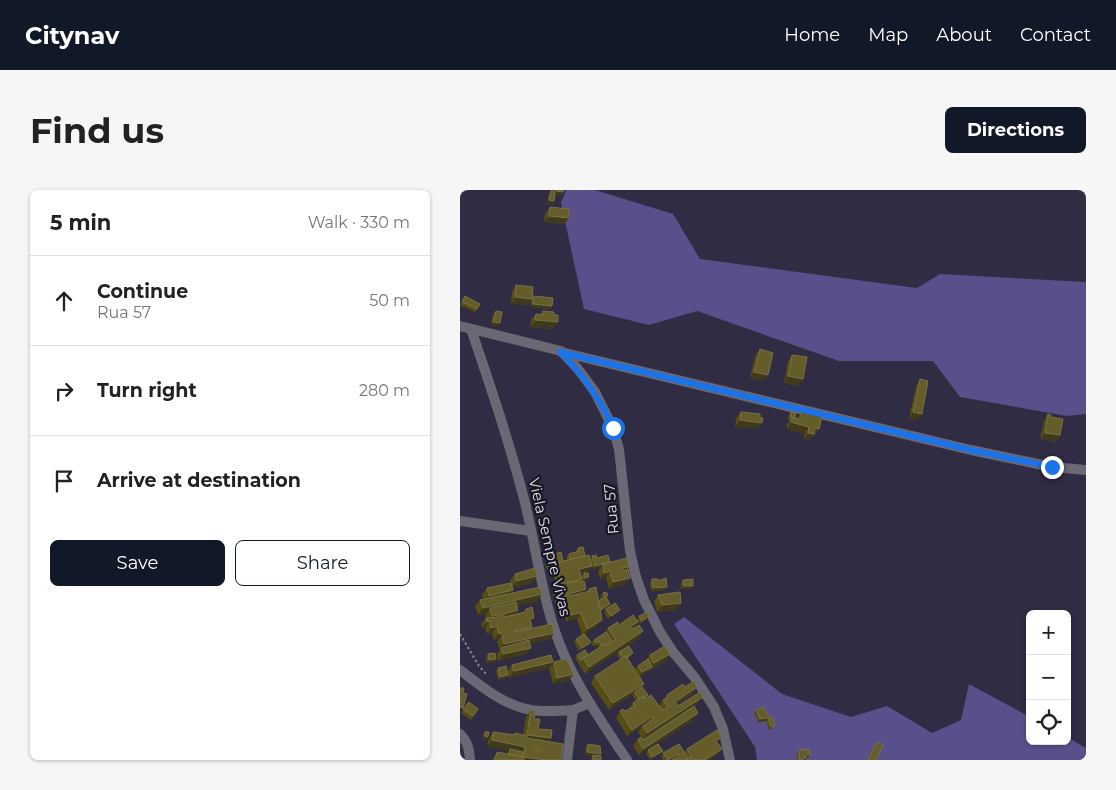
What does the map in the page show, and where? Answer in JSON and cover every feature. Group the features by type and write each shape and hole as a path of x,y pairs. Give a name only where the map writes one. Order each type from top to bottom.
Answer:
{"street":[{"name":"Rua 57","path":"460,326 560,352 578,369 595,392 613,428 619,449 630,550 636,577 648,610 660,632 714,707 723,729 730,760"},
{"name":"Viela Sempre Vivas","path":"471,329 508,440 554,628 565,655 590,704 627,760"},
{"path":"560,352 971,450 1052,467 1086,470"},
{"path":"460,521 531,531"},
{"path":"460,670 493,694 509,703 530,710 574,710 590,704"},
{"path":"567,760 574,710"},
{"path":"460,734 469,747 470,760"}],"path":[{"path":"460,634 492,682"}],"shaded area":[{"path":"566,190 595,190 673,214 700,259 917,288 940,274 1086,282 1086,414 1067,416 960,397 933,361 839,361 697,311 649,325 584,309 561,203"},
{"path":"684,617 782,694 851,717 887,706 932,733 961,720 969,684 1026,715 1026,745 1071,745 1071,739 1086,748 1086,760 757,760 755,747 674,624"}],"building":[{"path":"551,191 555,192 554,201 549,200"},
{"path":"550,207 569,209 569,218 549,216"},
{"path":"516,285 533,287 532,299 515,297"},
{"path":"465,296 480,304 477,309 462,302"},
{"path":"534,296 553,298 552,306 533,304"},
{"path":"496,311 502,312 500,323 493,322"},
{"path":"543,311 554,312 554,315 558,315 558,322 535,320 536,314 543,315"},
{"path":"760,349 773,353 768,375 754,372"},
{"path":"792,355 807,357 803,379 788,376"},
{"path":"920,379 928,381 922,414 913,412"},
{"path":"801,411 822,416 819,429 815,428 814,434 808,433 809,427 791,422 792,418 800,419"},
{"path":"741,412 760,414 760,418 763,418 762,423 740,420"},
{"path":"791,412 796,413 795,418 790,417"},
{"path":"1048,414 1051,417 1063,419 1060,435 1045,433"},
{"path":"583,547 585,556 570,559 569,554 579,551 578,548"},
{"path":"561,552 563,561 549,567 549,556"},
{"path":"589,555 592,566 579,569 582,579 566,583 584,581 586,589 569,594 570,596 590,591 589,589 596,587 602,620 587,629 581,613 571,615 569,604 562,606 557,586 562,584 556,563"},
{"path":"596,555 597,558 608,555 610,562 595,566 592,556"},
{"path":"627,558 629,567 622,568 623,571 628,569 630,578 613,582 610,571 604,573 603,564"},
{"path":"535,568 537,576 516,581 515,574"},
{"path":"584,573 588,573 589,577 584,578"},
{"path":"666,578 667,587 653,588 652,579 658,579 658,581"},
{"path":"693,579 693,586 690,586 690,583 689,586 684,586 683,580"},
{"path":"511,583 513,590 489,596 487,588"},
{"path":"540,587 542,594 483,608 480,600"},
{"path":"606,592 608,595 606,597 610,604 600,610 598,601 605,597 603,593"},
{"path":"680,592 681,603 662,605 658,595"},
{"path":"516,602 518,610 504,614 504,617 526,612 526,609 532,607 534,618 530,619 532,627 515,632 552,624 554,633 504,644 502,635 507,634 506,632 499,634 497,626 491,628 490,621 487,622 486,618 499,617 498,615 492,616 490,608"},
{"path":"615,603 620,610 611,616 606,609"},
{"path":"647,612 649,616 642,621 639,616"},
{"path":"633,615 638,622 631,626 633,629 639,625 643,631 589,667 583,658 605,644 607,646 616,640 608,628 618,622 619,625"},
{"path":"606,632 612,641 602,646 599,641 596,643 594,640"},
{"path":"584,634 591,642 582,648 576,639"},
{"path":"529,640 531,648 503,654 501,648"},
{"path":"629,646 633,653 623,658 619,652"},
{"path":"665,646 670,654 654,663 650,655"},
{"path":"585,650 588,655 581,661 577,655"},
{"path":"495,653 496,659 489,660 488,654"},
{"path":"551,655 553,662 514,671 512,665"},
{"path":"626,656 644,684 613,703 595,676"},
{"path":"566,659 574,674 557,678 554,662"},
{"path":"648,659 652,667 642,672 638,666"},
{"path":"506,666 508,675 500,677 498,668"},
{"path":"694,681 697,687 675,702 678,706 700,692 703,697 647,733 643,726 654,718 653,716 632,730 620,711 623,709 625,711 635,706 633,703 644,696 645,699 651,695 662,710 668,707 663,700 668,697 667,695 683,684 685,687"},
{"path":"642,687 648,695 639,699 635,692"},
{"path":"460,688 464,688 463,693 467,694 463,708 460,707"},
{"path":"469,702 478,709 473,716 463,709"},
{"path":"694,706 698,713 643,749 638,739 641,737 643,740"},
{"path":"763,707 769,717 771,716 775,725 771,727 768,718 760,719 756,710"},
{"path":"531,710 535,711 534,719 540,719 538,729 552,730 551,738 527,735"},
{"path":"717,730 722,737 716,741 722,749 705,760 685,760 691,756 687,749"},
{"path":"485,732 489,732 488,737 484,736"},
{"path":"493,732 515,735 515,733 527,736 526,738 563,744 561,760 524,757 525,747 492,740"},
{"path":"877,742 883,745 876,760 868,760"},
{"path":"588,744 600,746 601,754 587,752"},
{"path":"658,744 663,751 652,757 648,750"},
{"path":"679,744 688,758 685,760 672,760 679,756 678,754 668,760 663,753"},
{"path":"510,749 523,752 522,757 509,754"},
{"path":"809,749 810,755 806,755 806,758 803,758 803,760 799,760 799,750"},
{"path":"497,752 524,757 524,760 495,760"},
{"path":"593,755 601,756 601,760 593,760"}],"route":[{"path":"613,428 595,392 578,369 560,352 971,450 1052,467"}]}
